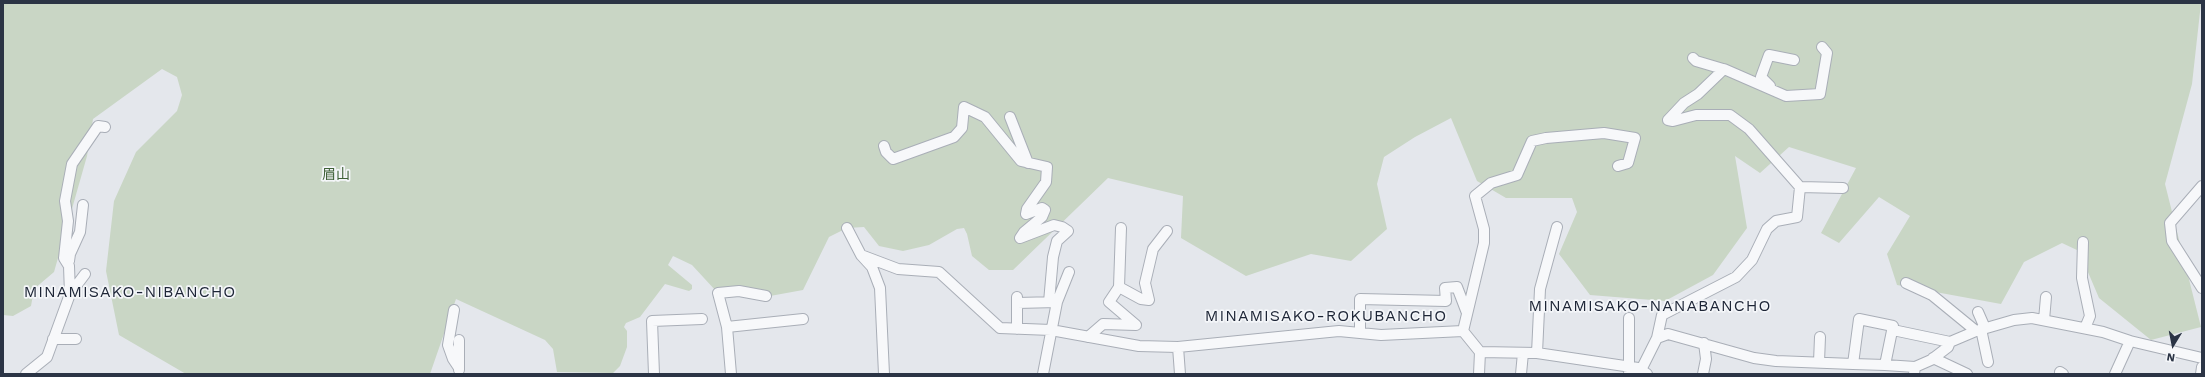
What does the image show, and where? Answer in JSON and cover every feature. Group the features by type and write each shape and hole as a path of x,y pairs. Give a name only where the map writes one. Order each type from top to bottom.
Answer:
{"street":[{"path":"1693,58 1696,61 1723,69 1786,96 1820,94 1827,53 1822,46"},
{"path":"1776,91 1761,77 1769,55 1794,60"},
{"path":"1480,352 1537,353 1644,372 1657,338 1662,315 1736,277 1752,260 1767,228 1776,221 1797,217 1800,187 1749,129 1730,115 1696,115 1673,121 1668,120 1684,103 1698,94 1723,69"},
{"path":"884,146 886,152 893,159 954,137 962,128 964,106 985,117 1022,161 1047,168 1046,182 1027,209 1026,214 1042,208 1045,210 1042,217 1024,232 1020,238 1054,225 1062,227 1068,232 1057,241 1053,257 1053,302 1051,330 1042,374"},
{"path":"1010,117 1028,163"},
{"path":"69,266 64,258 68,221 65,201 72,164 98,126 105,127"},
{"path":"1463,331 1484,243 1484,229 1475,196 1491,183 1517,175 1532,141 1546,138 1604,133 1635,138 1628,163 1618,166"},
{"path":"2202,186 2170,223 2172,240 2202,288"},
{"path":"1800,187 1843,188"},
{"path":"70,294 70,254 80,232 83,206"},
{"path":"1537,353 1540,289 1558,226"},
{"path":"847,228 861,255 872,267 880,288 884,374"},
{"path":"1088,337 1103,324 1136,325 1108,302 1119,287 1121,228"},
{"path":"1119,287 1141,299 1149,300 1144,283 1152,249 1167,231"},
{"path":"2083,242 2082,278 2090,316 2084,328"},
{"path":"861,255 898,269 939,272 1000,328 1051,330 1140,346 1178,347 1333,331 1381,335 1463,331"},
{"path":"1053,302 1069,272"},
{"path":"26,374 47,357 70,294 85,274"},
{"path":"1906,283 1932,295 1981,330"},
{"path":"1360,333 1360,299 1446,301 1445,288 1457,287 1467,313"},
{"path":"731,374 727,327 718,293 739,291 766,296"},
{"path":"2044,320 2046,297"},
{"path":"1017,328 1017,300 1053,302"},
{"path":"454,310 448,345 459,371"},
{"path":"1978,312 1988,362"},
{"path":"1629,318 1629,370"},
{"path":"1893,330 1950,342 1981,330 2032,318 2084,328 2130,341 2202,358"},
{"path":"654,374 652,321 702,319"},
{"path":"727,327 803,319"},
{"path":"1853,364 1859,319 1893,326 1885,365"},
{"path":"1463,331 1480,352 1479,374"},
{"path":"1657,338 1668,334 1754,358 1776,361 1885,365 1914,371 1948,347 1950,342"},
{"path":"1819,362 1820,337"},
{"path":"53,339 76,339"},
{"path":"459,340 459,371"},
{"path":"2115,374 2130,341"},
{"path":"1703,374 1706,359 1704,343"},
{"path":"1178,347 1180,374"},
{"path":"1521,374 1523,353"},
{"path":"1933,358 1967,374"},
{"path":"2201,374 2202,367"}],"green space":[{"name":"眉山","path":"3,3 2201,3 2192,84 2165,184 2201,327 2151,340 2099,298 2079,251 2062,243 2024,262 2001,304 1897,285 1887,254 1910,216 1879,197 1839,243 1821,233 1856,168 1789,147 1760,173 1735,156 1747,228 1713,275 1665,301 1590,295 1559,254 1577,212 1572,198 1506,198 1477,181 1451,118 1415,137 1384,157 1377,184 1387,229 1351,261 1311,254 1246,276 1181,238 1183,196 1108,178 1013,270 989,270 972,256 967,234 964,228 957,229 929,245 903,251 879,246 864,227 847,228 829,237 803,290 770,296 716,291 692,265 673,256 668,265 692,285 692,289 689,291 665,284 640,317 626,323 624,327 627,331 627,347 620,366 613,373 557,372 553,349 545,340 456,299 430,374 186,374 119,335 106,271 114,201 136,152 177,111 182,95 177,77 162,69 93,119 87,156 54,272 34,289 31,306 13,316 3,315"}],"district":[{"name":"MINAMISAKO-NIBANCHO","path":"130,292"},
{"name":"MINAMISAKO-NANABANCHO","path":"1650,306"},
{"name":"MINAMISAKO-ROKUBANCHO","path":"1326,316"}]}
